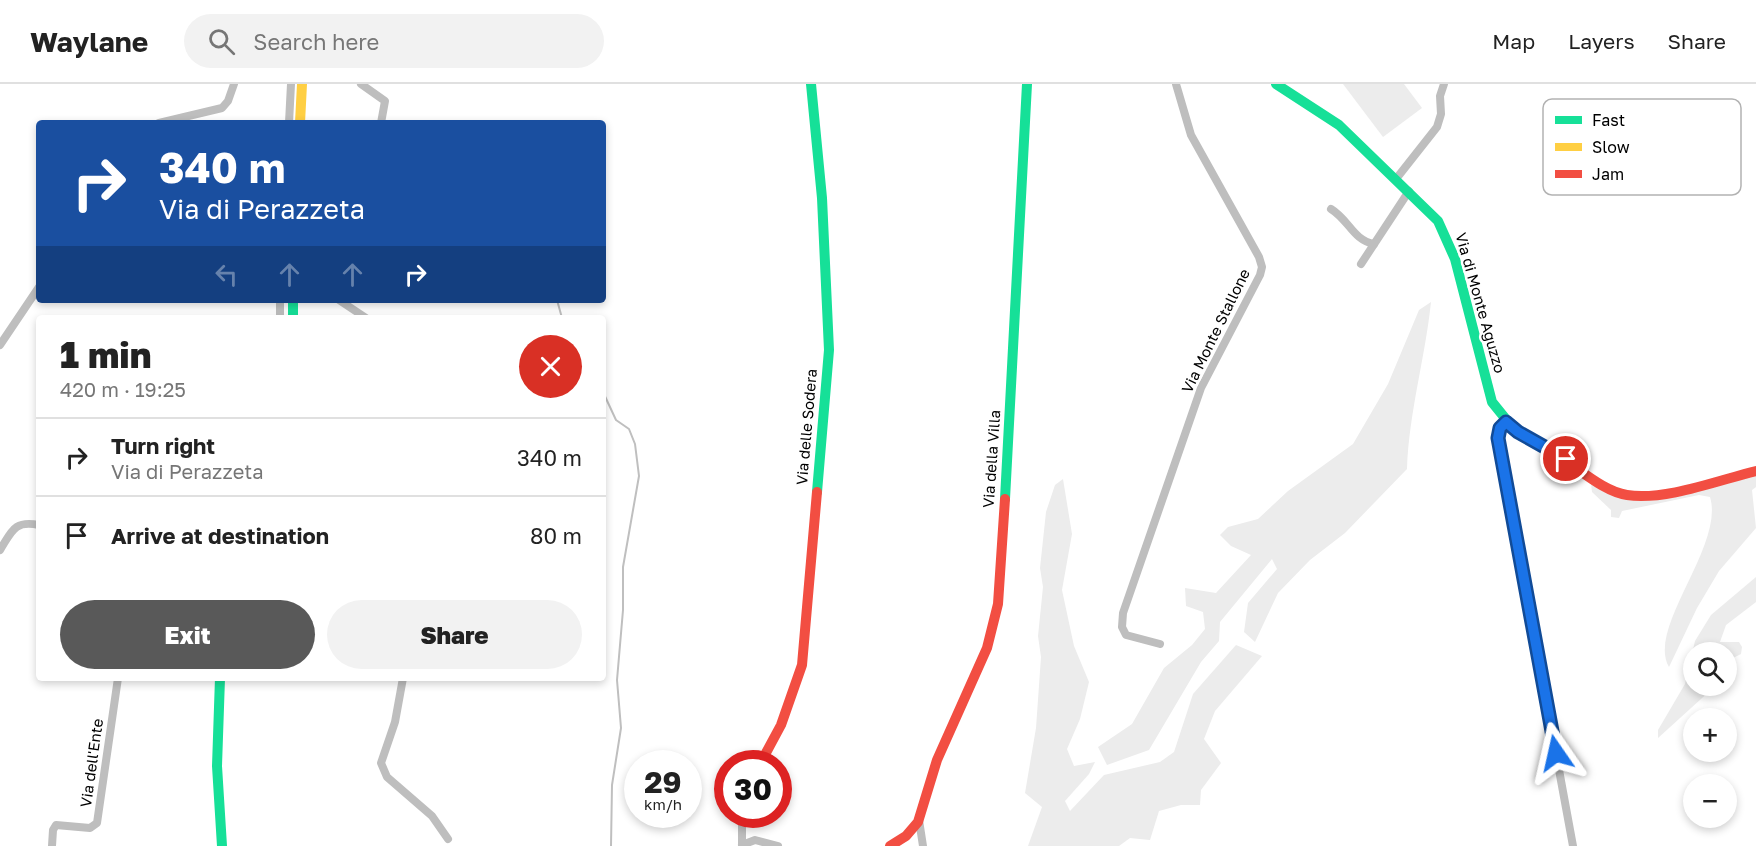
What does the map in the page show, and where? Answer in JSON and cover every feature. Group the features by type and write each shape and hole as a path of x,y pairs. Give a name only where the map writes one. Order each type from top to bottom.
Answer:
{"street":[{"path":"172,120 222,108 234,84"},
{"path":"289,120 291,84"},
{"path":"300,120 302,84"},
{"path":"361,84 385,101 382,120"},
{"name":"Via delle Sodera","path":"768,750 781,725 802,665 829,350 822,198 811,84"},
{"name":"Via della Villa","path":"890,846 909,833 919,820 939,752 986,654 998,609 1017,320 1027,84"},
{"name":"Via Monte Stallone","path":"1160,644 1126,635 1122,627 1122,616 1201,388 1262,267 1191,135 1176,84"},
{"name":"Via di Monte Aguzzo","path":"1276,84 1332,120 1432,214 1446,235 1462,286 1492,402 1506,422"},
{"path":"1396,179 1437,127 1441,114 1440,96 1444,84"},
{"path":"1360,264 1409,191"},
{"path":"1331,208 1346,219 1358,237 1374,244"},
{"path":"0,345 36,291"},
{"path":"344,303 362,315"},
{"path":"1573,846 1498,438 1500,428 1506,422 1603,485 1624,495 1662,494 1756,471"},
{"path":"0,550 18,525 23,523 36,525"},
{"name":"Via dell'Ente","path":"52,846 53,830 56,825 90,828 98,821 118,681"},
{"path":"220,681 217,766 222,846"},
{"path":"402,681 395,722 381,768 385,775 434,819 447,839"},
{"name":"Via della Villa","path":"919,820 923,846"},
{"path":"742,828 742,846 755,840 778,846"}],"shaded area":[{"path":"1343,84 1404,84 1422,108 1383,137"},
{"path":"1431,302 1411,427 1407,469 1345,533 1310,560 1278,593 1255,642 1244,632 1248,603 1277,569 1272,559 1220,622 1219,641 1201,662 1149,750 1107,765 1098,747 1132,724 1164,668 1192,645 1205,629 1203,612 1186,606 1185,588 1216,593 1251,555 1231,546 1220,535 1228,527 1258,519 1288,491 1353,444 1388,384 1419,310"},
{"path":"1756,474 1756,487 1752,490 1756,528 1719,571 1697,608 1669,667 1665,651 1668,631 1707,539 1712,517 1710,497 1699,495 1622,511 1619,518 1611,517 1611,510 1592,492 1591,484 1632,498"},
{"path":"1063,479 1072,534 1062,590 1074,646 1089,682 1080,719 1067,749 1074,766 1095,762 1089,774 1065,801 1070,811 1104,775 1160,762 1174,752 1193,694 1236,645 1262,656 1215,711 1204,739 1221,763 1201,790 1200,805 1181,805 1159,811 1150,840 1130,838 1119,846 1028,846 1042,807 1025,793 1036,728 1041,657 1038,636 1043,587 1040,568 1046,512 1055,485"},
{"path":"1756,577 1756,602 1726,625 1720,642 1695,642 1711,615"},
{"path":"1737,642 1742,647 1741,654 1737,656"},
{"path":"1683,687 1683,696 1704,696 1691,708 1683,708 1683,715 1658,738 1658,730"}],"waterway":[{"path":"558,303 561,315"},
{"path":"606,398 616,420 629,429 635,444 639,476 623,567 623,610 617,680 621,728 612,785 611,846"}],"traffic: fast":[{"path":"811,84 822,198 829,350 817,492"},
{"path":"1005,499 1027,84"},
{"path":"1276,84 1339,125 1438,221 1455,259 1492,402 1513,428 1566,461"},
{"path":"293,303 293,315"},
{"path":"220,681 217,766 222,846"}],"traffic: slow":[{"path":"300,120 302,84"}],"traffic: jam":[{"path":"1566,461 1611,490 1627,495 1642,496 1675,492 1756,471"},
{"path":"768,750 781,725 802,665 817,492"},
{"path":"890,846 906,836 918,822 937,760 987,648 998,604 1005,499"}],"route":[{"path":"1556,753 1498,438 1500,428 1506,422 1518,432 1566,459"}]}
